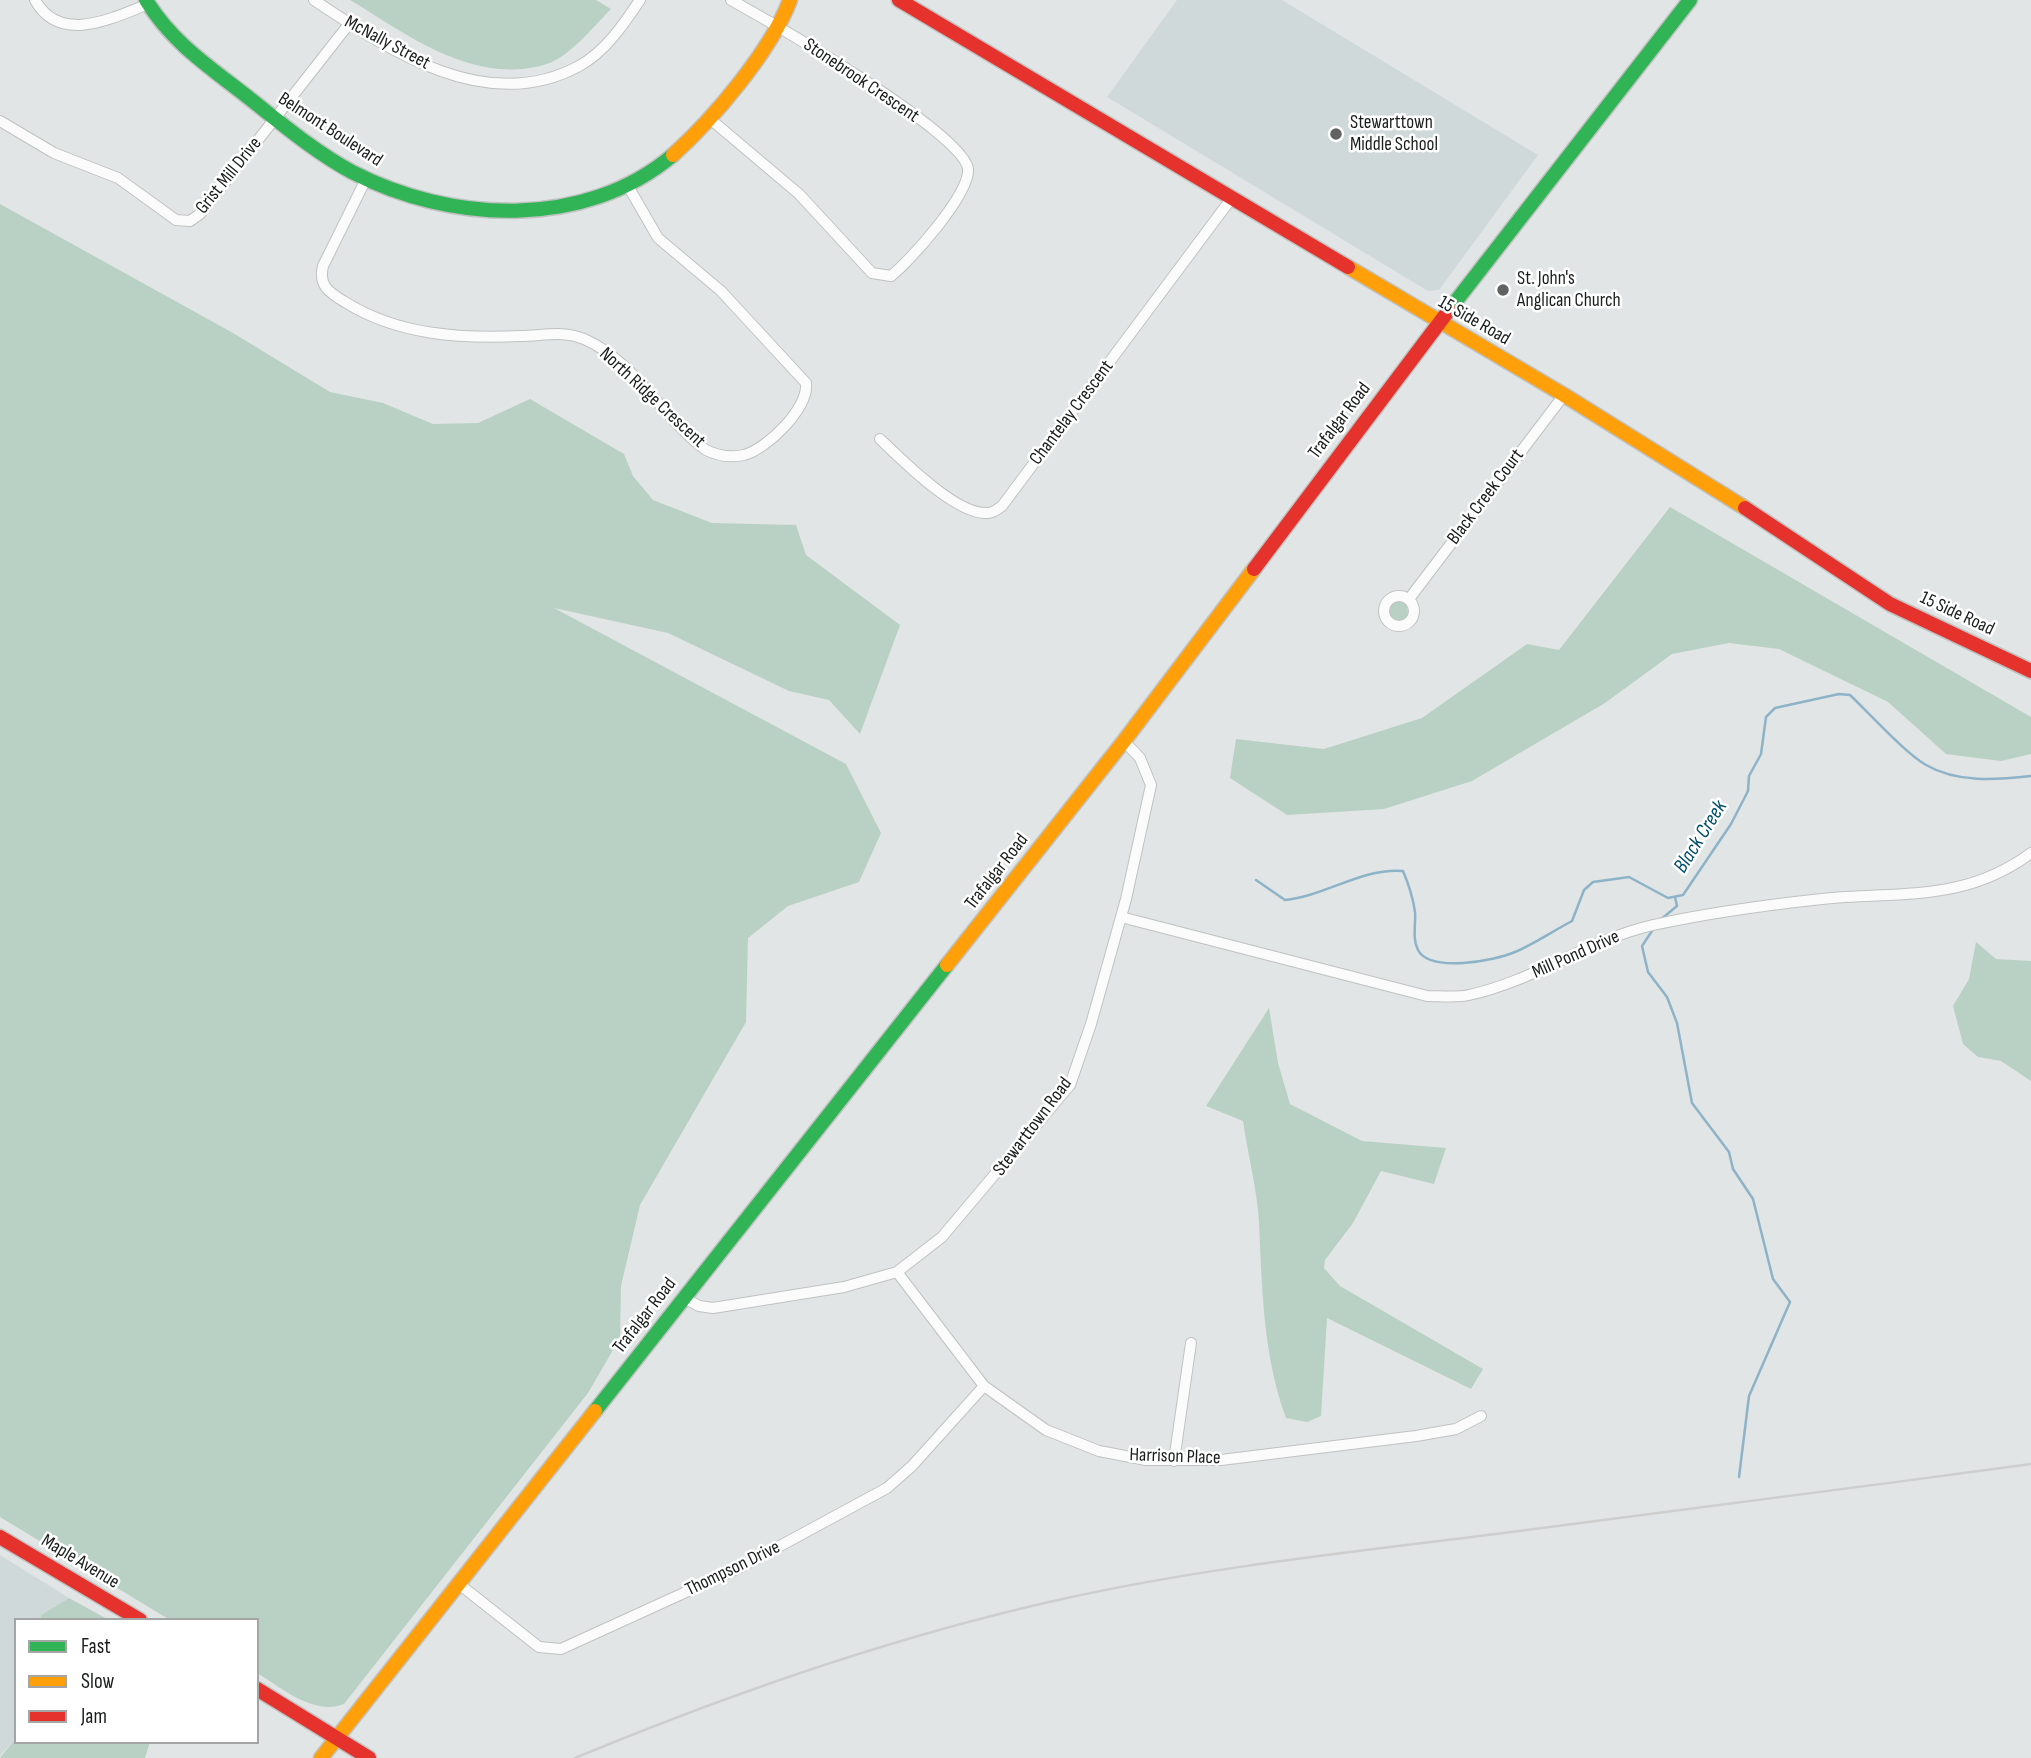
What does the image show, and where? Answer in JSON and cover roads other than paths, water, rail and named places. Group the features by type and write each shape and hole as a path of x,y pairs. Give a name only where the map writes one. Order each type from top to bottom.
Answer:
{"main road":[{"name":"Belmont Boulevard","path":"147,2 159,23 178,42 275,118 366,179 436,204 509,212 572,204 628,186 666,162 709,118 778,26 788,6 801,0"},
{"name":"15 Side Road","path":"899,0 1564,395 1777,528 1890,604 2031,671"},
{"name":"Trafalgar Road","path":"321,1758 1124,741 1439,323 1690,0"},
{"name":"Maple Avenue","path":"0,1537 137,1618"},
{"path":"259,1690 369,1758"}],"street":[{"path":"35,0 40,8 59,21 80,27 147,2"},
{"name":"McNally Street","path":"314,0 349,24 407,57 447,74 511,86 542,82 581,65 616,34 640,0"},
{"path":"731,0 778,26"},
{"name":"Grist Mill Drive","path":"0,121 54,153 118,178 176,220 190,221 200,214 349,24"},
{"name":"Stonebrook Crescent","path":"709,118 799,194 872,273 891,276 908,262 964,187 968,170 963,155 891,97 778,26"},
{"name":"North Ridge Crescent","path":"366,179 323,266 323,283 332,294 370,316 432,333 497,337 563,334 582,338 634,377 706,450 729,456 757,450 801,406 807,393 806,383 721,291 658,238 628,186"},
{"name":"Chantelay Crescent","path":"880,439 910,468 971,510 989,514 1002,506 1231,199"},
{"name":"Black Creek Court","path":"1409,599 1564,395"},
{"name":"Stewarttown Road","path":"684,1298 699,1306 713,1308 844,1287 897,1272 950,1229 1070,1085 1091,1024 1126,899 1151,785 1140,758 1124,741"},
{"name":"Mill Pond Drive","path":"1121,917 1427,996 1467,995 1525,978 1596,943 1652,925 1825,899 1934,894 1977,884 2011,868 2031,853"},
{"name":"Harrison Place","path":"897,1272 984,1386 1046,1430 1099,1451 1174,1461 1222,1460 1416,1436 1456,1429 1482,1416"},
{"path":"1174,1461 1191,1343"},
{"name":"Thompson Drive","path":"460,1584 539,1647 561,1649 743,1566 887,1488 912,1466 984,1386"}],"waterway":[{"name":"Black Creek","path":"1256,880 1285,900 1374,873 1403,871 1414,907 1416,945 1425,957 1448,963 1493,959 1515,952 1572,921 1584,890 1593,882 1629,877 1668,898 1683,895 1731,824 1748,791 1749,776 1761,754 1766,717 1775,708 1839,694 1850,695 1908,752 1938,771 1977,779 2031,776"},
{"path":"1660,920 1677,906 1675,897"},
{"path":"1654,928 1642,946 1648,972 1667,997 1677,1023 1692,1103 1729,1152 1733,1169 1753,1199 1773,1279 1790,1302 1749,1396 1739,1477"}],"railway":[{"path":"575,1758 693,1711 813,1668 935,1631 1111,1589 1273,1562 2031,1464"}],"place":[{"name":"Stewarttown Middle School","path":"1336,134"},
{"name":"St. John's Anglican Church","path":"1503,290"}]}
